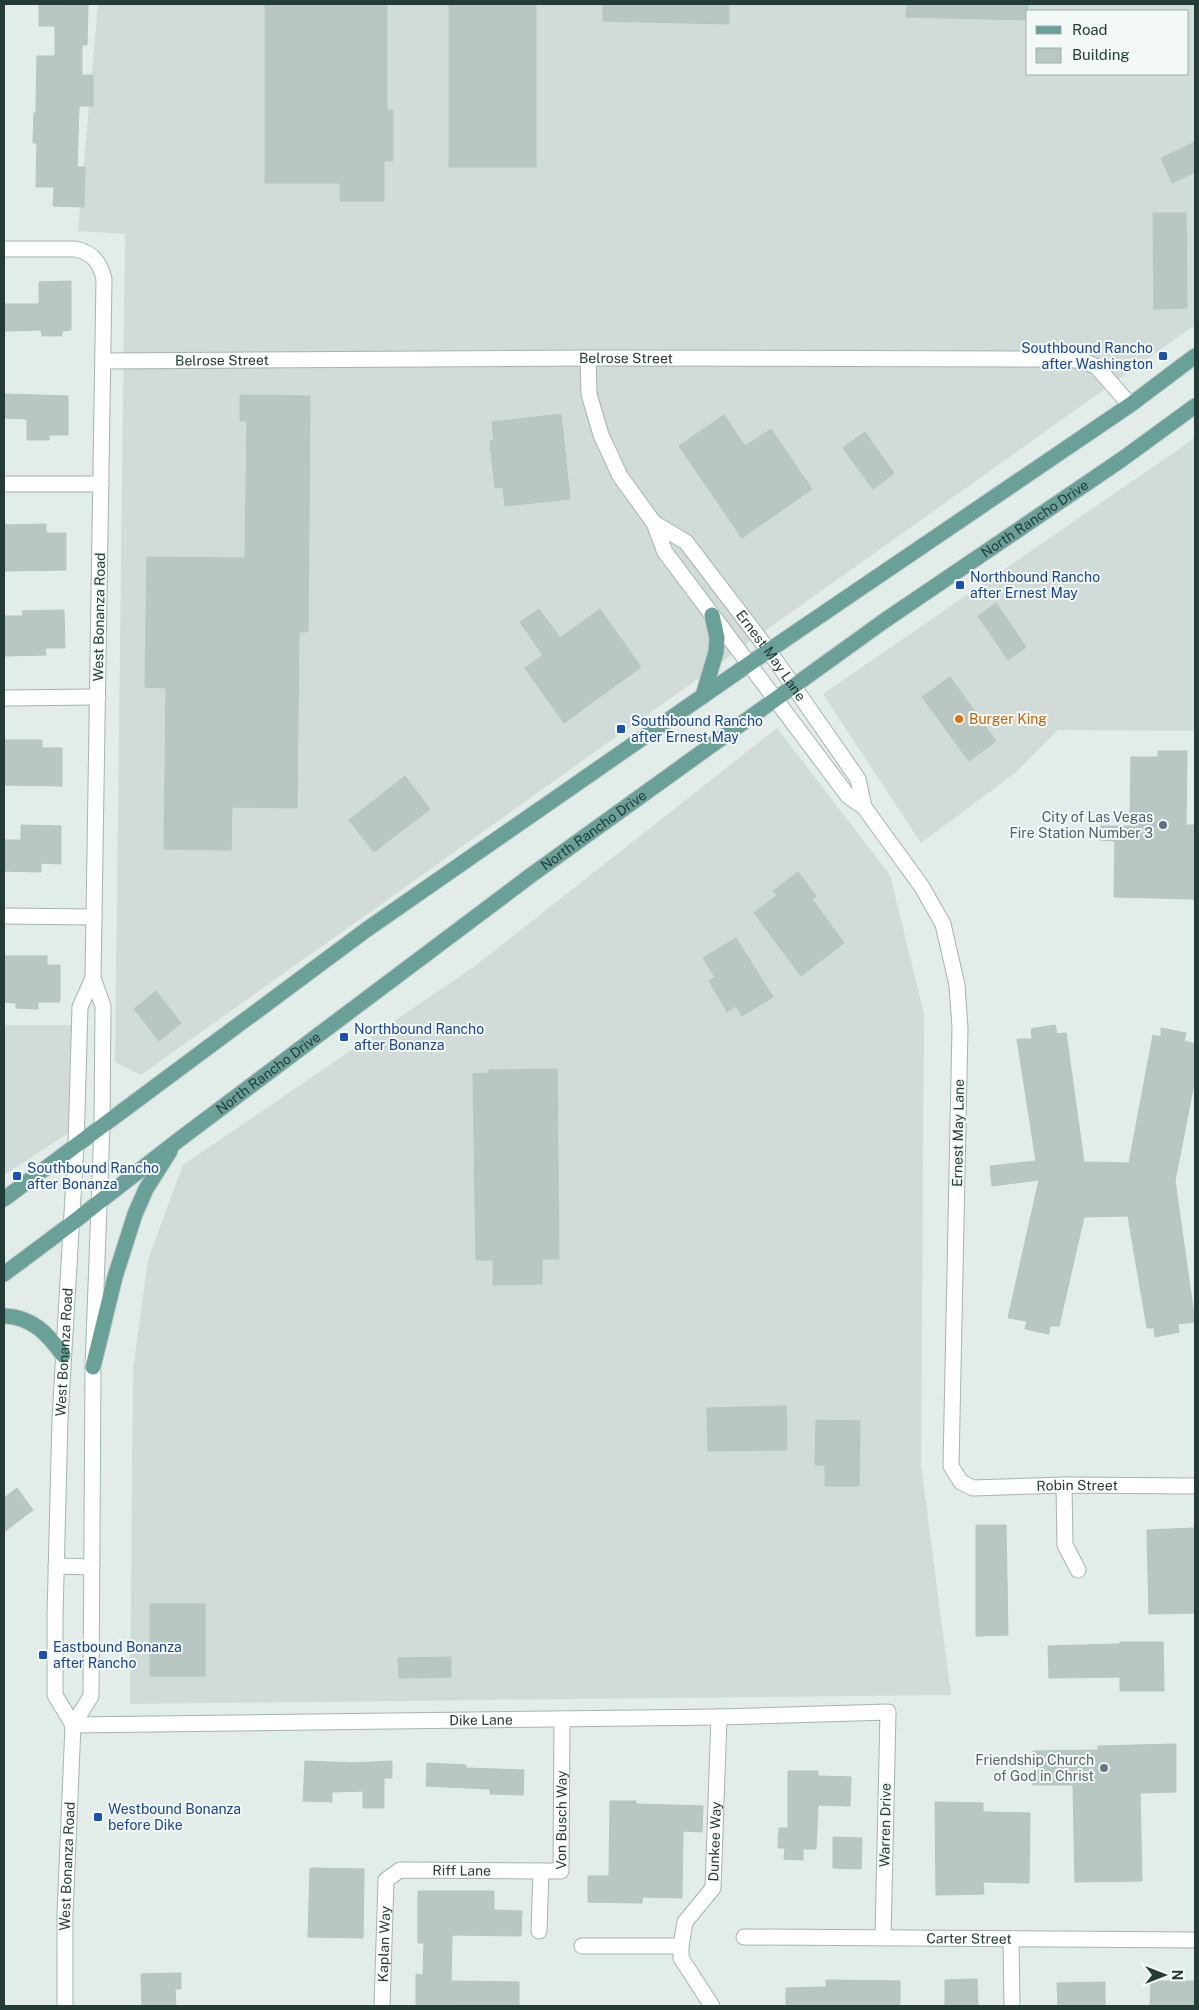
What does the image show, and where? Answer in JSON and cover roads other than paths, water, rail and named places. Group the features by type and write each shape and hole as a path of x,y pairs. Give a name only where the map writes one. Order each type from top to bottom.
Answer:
{"main road":[{"path":"4,1199 366,930 748,664 1130,405 1195,356"},
{"name":"North Rancho Drive","path":"4,1274 530,876 774,698 1188,414 1195,406"},
{"path":"703,696 716,652 717,638 712,615"},
{"path":"94,1366 115,1277 135,1214 146,1189 176,1142"},
{"path":"4,1316 24,1319 34,1324 47,1333 63,1355"}],"street":[{"name":"West Bonanza Road","path":"4,248 75,249 84,251 99,264 104,279 93,978 103,1006 102,1126 94,1366 91,1696 72,1726 65,1914 65,2006"},
{"name":"Belrose Street","path":"104,361 588,358 1066,359 1084,361 1097,367 1130,405"},
{"name":"Ernest May Lane","path":"588,358 590,394 601,435 620,476 654,523 665,552 848,796 864,807 922,887 943,924 957,985 960,1028 952,1466 961,1482"},
{"path":"4,484 101,484"},
{"name":"Ernest May Lane","path":"654,523 686,542 769,651 858,779 864,807"},
{"path":"4,698 98,697"},
{"path":"4,916 94,917"},
{"name":"West Bonanza Road","path":"72,1726 55,1695 58,1466 76,1145 80,1007 93,978"},
{"name":"Robin Street","path":"961,1482 973,1488 1064,1485 1195,1486"},
{"path":"1064,1485 1065,1546 1078,1570"},
{"path":"56,1566 92,1567"},
{"name":"Dike Lane","path":"72,1726 719,1717 888,1712"},
{"name":"Warren Drive","path":"883,1938 888,1712"},
{"name":"Dunkee Way","path":"712,2006 681,1958 681,1946 685,1922 714,1888 719,1717"},
{"name":"Von Busch Way","path":"539,1931 541,1871 561,1871 562,1719"},
{"name":"Riff Lane","path":"386,1880 400,1870 541,1871"},
{"name":"Kaplan Way","path":"382,2006 386,1880"},
{"name":"Carter Street","path":"744,1937 1195,1940"},
{"path":"1011,1939 1012,2006"},
{"path":"582,1946 681,1946"}],"place":[{"name":"Southbound Rancho after Washington","path":"1163,356"},
{"name":"Northbound Rancho after Ernest May","path":"960,585"},
{"name":"Burger King","path":"959,719"},
{"name":"Southbound Rancho after Ernest May","path":"621,729"},
{"name":"City of Las Vegas Fire Station Number 3","path":"1163,825"},
{"name":"Northbound Rancho after Bonanza","path":"344,1037"},
{"name":"Southbound Rancho after Bonanza","path":"17,1176"},
{"name":"Eastbound Bonanza after Rancho","path":"43,1655"},
{"name":"Friendship Church of God in Christ","path":"1104,1768"},
{"name":"Westbound Bonanza before Dike","path":"98,1817"}]}
